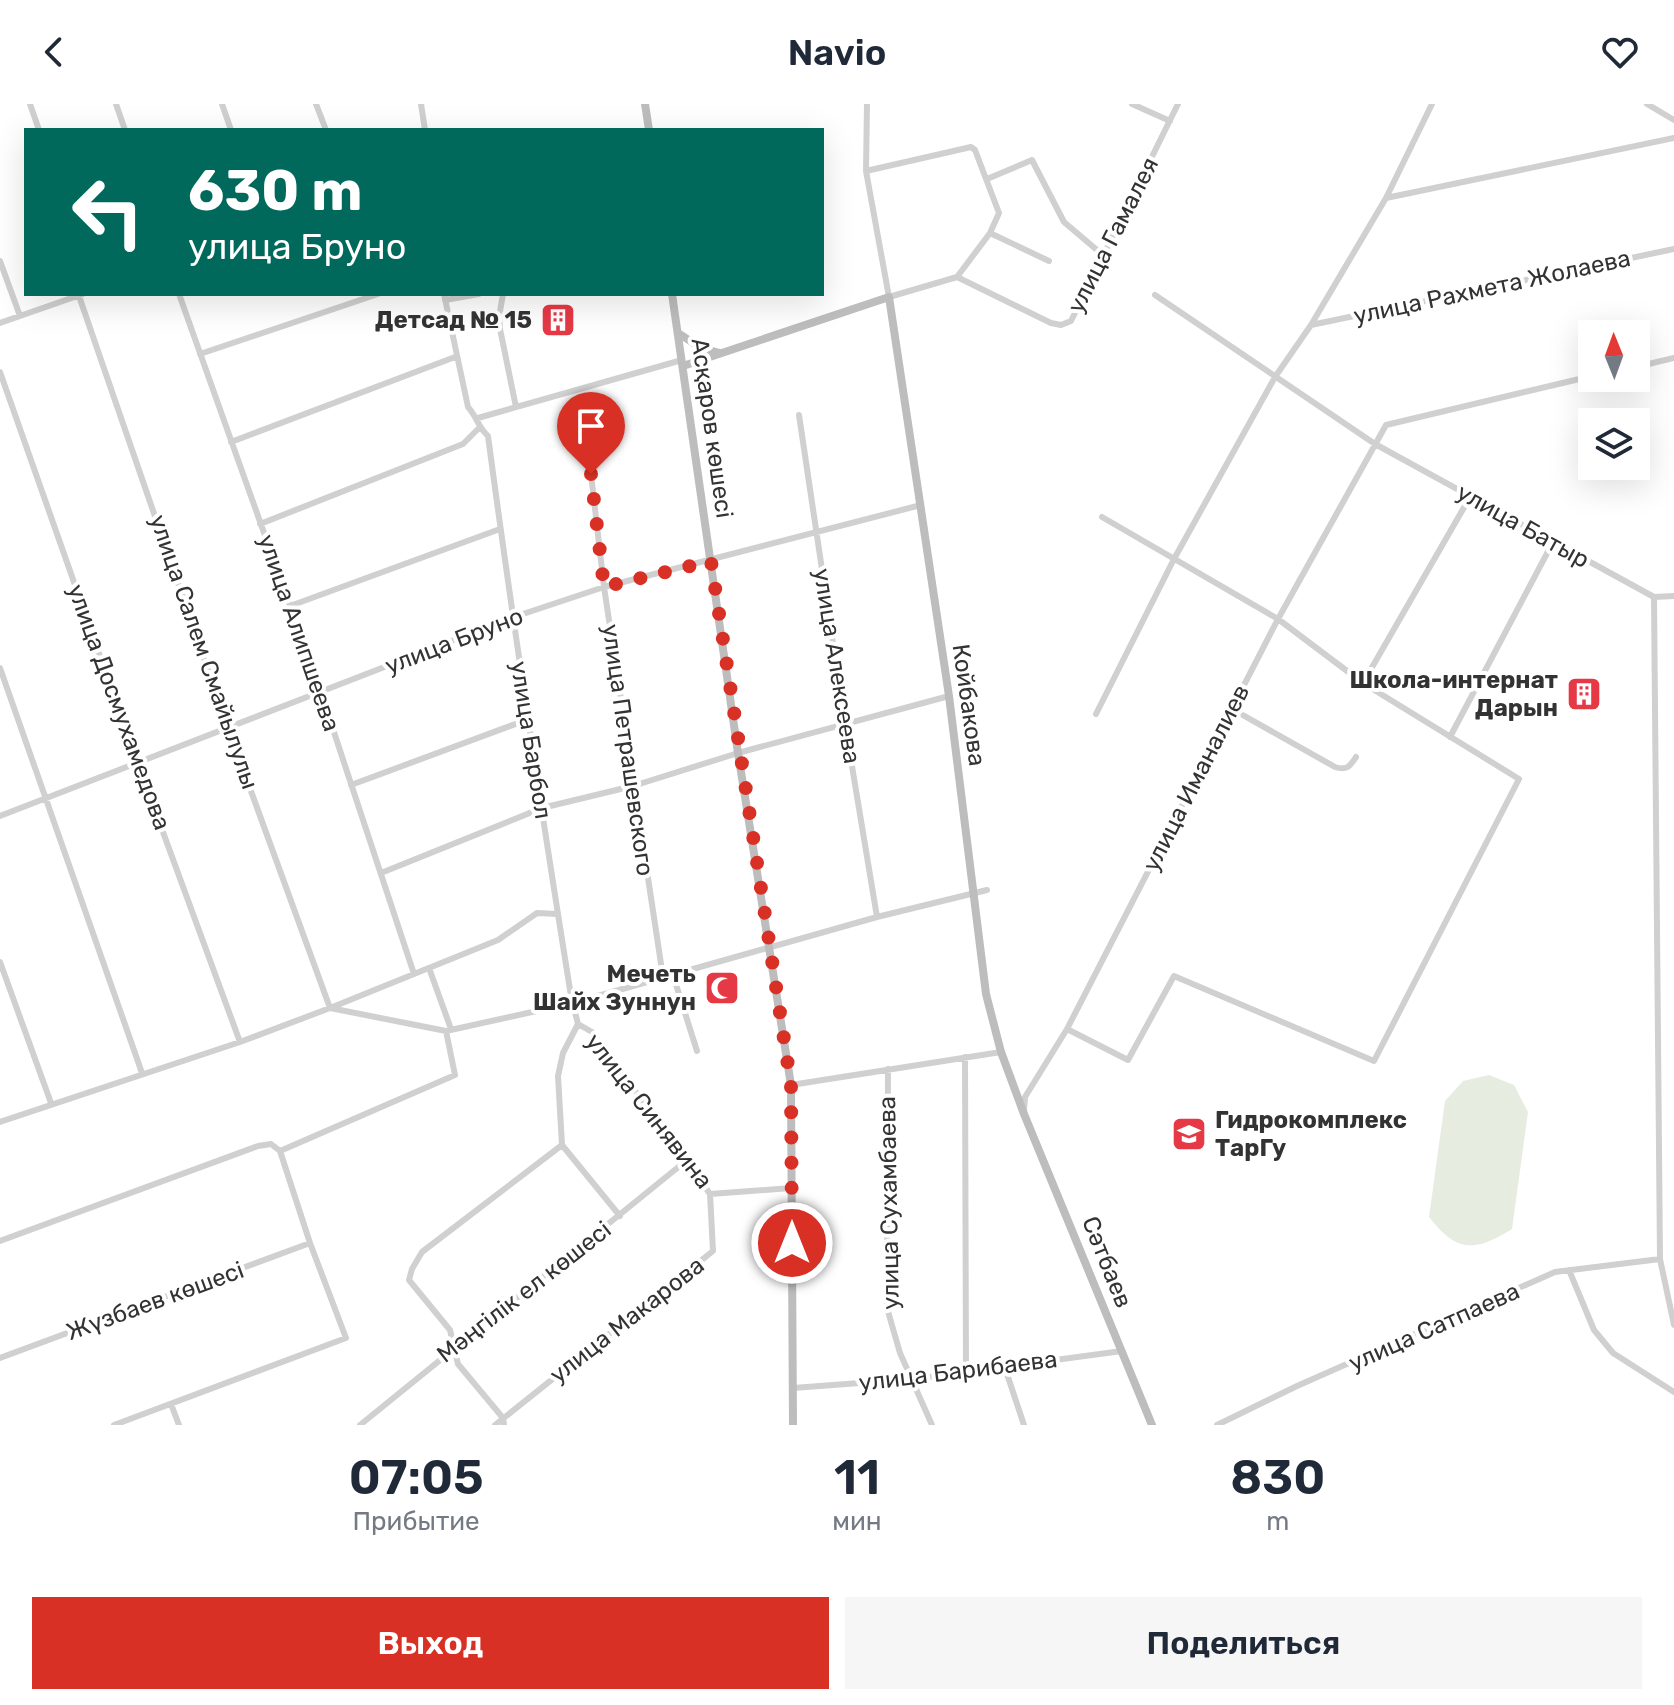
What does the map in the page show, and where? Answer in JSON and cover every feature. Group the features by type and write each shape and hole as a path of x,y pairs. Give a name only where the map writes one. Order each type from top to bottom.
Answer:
{"street":[{"path":"30,104 38,128"},
{"path":"116,104 124,128"},
{"path":"222,104 230,128"},
{"path":"316,104 325,128"},
{"path":"421,104 425,128"},
{"path":"645,104 649,128"},
{"path":"867,104 866,171 889,297"},
{"path":"1132,104 1170,121"},
{"name":"улица Гамалея","path":"957,277 1051,323 1061,325 1071,321 1178,104"},
{"path":"1096,714 1174,559 1275,377 1311,325 1386,198 1432,104"},
{"path":"1647,104 1674,120"},
{"path":"1386,198 1674,138"},
{"path":"478,418 721,353 957,277 990,233 999,211 975,150 971,147 866,171"},
{"path":"987,179 1032,160 1064,222 1104,256"},
{"path":"990,233 1049,261"},
{"name":"улица Рахмета Жолаева","path":"1311,325 1674,249"},
{"path":"0,261 20,316"},
{"name":"улица Батыр","path":"1155,295 1375,444 1654,597"},
{"path":"0,323 78,296"},
{"name":"улица Салем Смайылулы","path":"81,296 228,728 330,1008"},
{"name":"улица Алипшеева","path":"180,296 321,693 414,974"},
{"path":"200,354 372,296"},
{"path":"503,296 500,329 516,407"},
{"name":"Асқаров көшесі","path":"672,296 738,753 791,1085 793,1425"},
{"name":"улица Барбол","path":"444,297 468,407 478,418 479,428 488,436 511,618 573,1003"},
{"name":"Койбакова","path":"889,297 949,696 986,994 1001,1052 1024,1114"},
{"path":"678,333 701,348 721,353"},
{"path":"231,442 455,357"},
{"path":"1650,364 1674,358"},
{"name":"улица Досмухамедова","path":"0,372 240,1042"},
{"path":"1375,444 1386,425 1578,379"},
{"name":"улица Алексеева","path":"799,415 877,917"},
{"path":"260,524 463,444 479,428"},
{"name":"улица Иманалиев","path":"1024,1114 1025,1097 1067,1029 1278,619 1375,444"},
{"name":"улица Петрашевского","path":"591,474 604,587 663,977"},
{"path":"1363,683 1470,497"},
{"name":"улица Бруно","path":"0,816 511,618 604,587 921,505"},
{"path":"1067,1029 1128,1060 1174,976 1374,1061 1519,779 1363,683 1278,619 1102,517"},
{"path":"290,606 500,529"},
{"path":"1450,737 1553,542"},
{"path":"1674,596 1654,597 1660,1259 1674,1325"},
{"path":"0,668 142,1073"},
{"path":"381,873 542,808 633,786 738,753 949,696"},
{"path":"1232,709 1335,767 1350,767 1356,757"},
{"path":"351,785 529,719"},
{"path":"330,1008 448,1030 573,1003 877,917 987,890"},
{"path":"0,1122 240,1042 498,940 537,913 557,914"},
{"path":"0,962 51,1103"},
{"path":"280,1151 455,1075 448,1030 429,968"},
{"path":"673,975 697,1051"},
{"name":"улица Синявина","path":"573,1003 578,1024 592,1032 710,1194 791,1188"},
{"path":"578,1024 563,1053 558,1076 562,1145 620,1216"},
{"path":"791,1085 1001,1052"},
{"path":"965,1057 966,1372"},
{"name":"улица Сухамбаева","path":"888,1069 887,1308 894,1336 932,1425"},
{"name":"Сәтбаев","path":"1024,1114 1152,1425"},
{"path":"0,1241 258,1146 271,1144 280,1151 346,1338 114,1425"},
{"path":"503,1422 458,1364 450,1330 409,1280 422,1252 562,1145"},
{"name":"Мәңгілік ел көшесі","path":"360,1425 687,1160"},
{"name":"улица Макарова","path":"495,1425 503,1422 713,1251 710,1194"},
{"name":"Жүзбаев көшесі","path":"0,1358 310,1243"},
{"name":"улица Сатпаева","path":"1217,1425 1297,1386 1555,1272 1660,1259"},
{"path":"1569,1270 1594,1330 1613,1353 1674,1392"},
{"name":"улица Барибаева","path":"793,1388 913,1379 1122,1351"},
{"path":"1005,1368 1024,1425"},
{"path":"171,1404 179,1425"}],"shaded area":[{"path":"1489,1075 1514,1085 1528,1112 1512,1229 1487,1242 1467,1245 1449,1237 1429,1217 1445,1101 1463,1081"}],"place":[{"name":"Детсад № 15","path":"558,320"},
{"name":"Школа-интернат Дарын","path":"1584,694"},
{"name":"Мечеть Шайх Зуннун","path":"722,988"},
{"name":"Гидрокомплекс ТарГу","path":"1189,1134"}],"route":[{"path":"591,474 604,587 711,561 791,1085 792,1243"}]}
